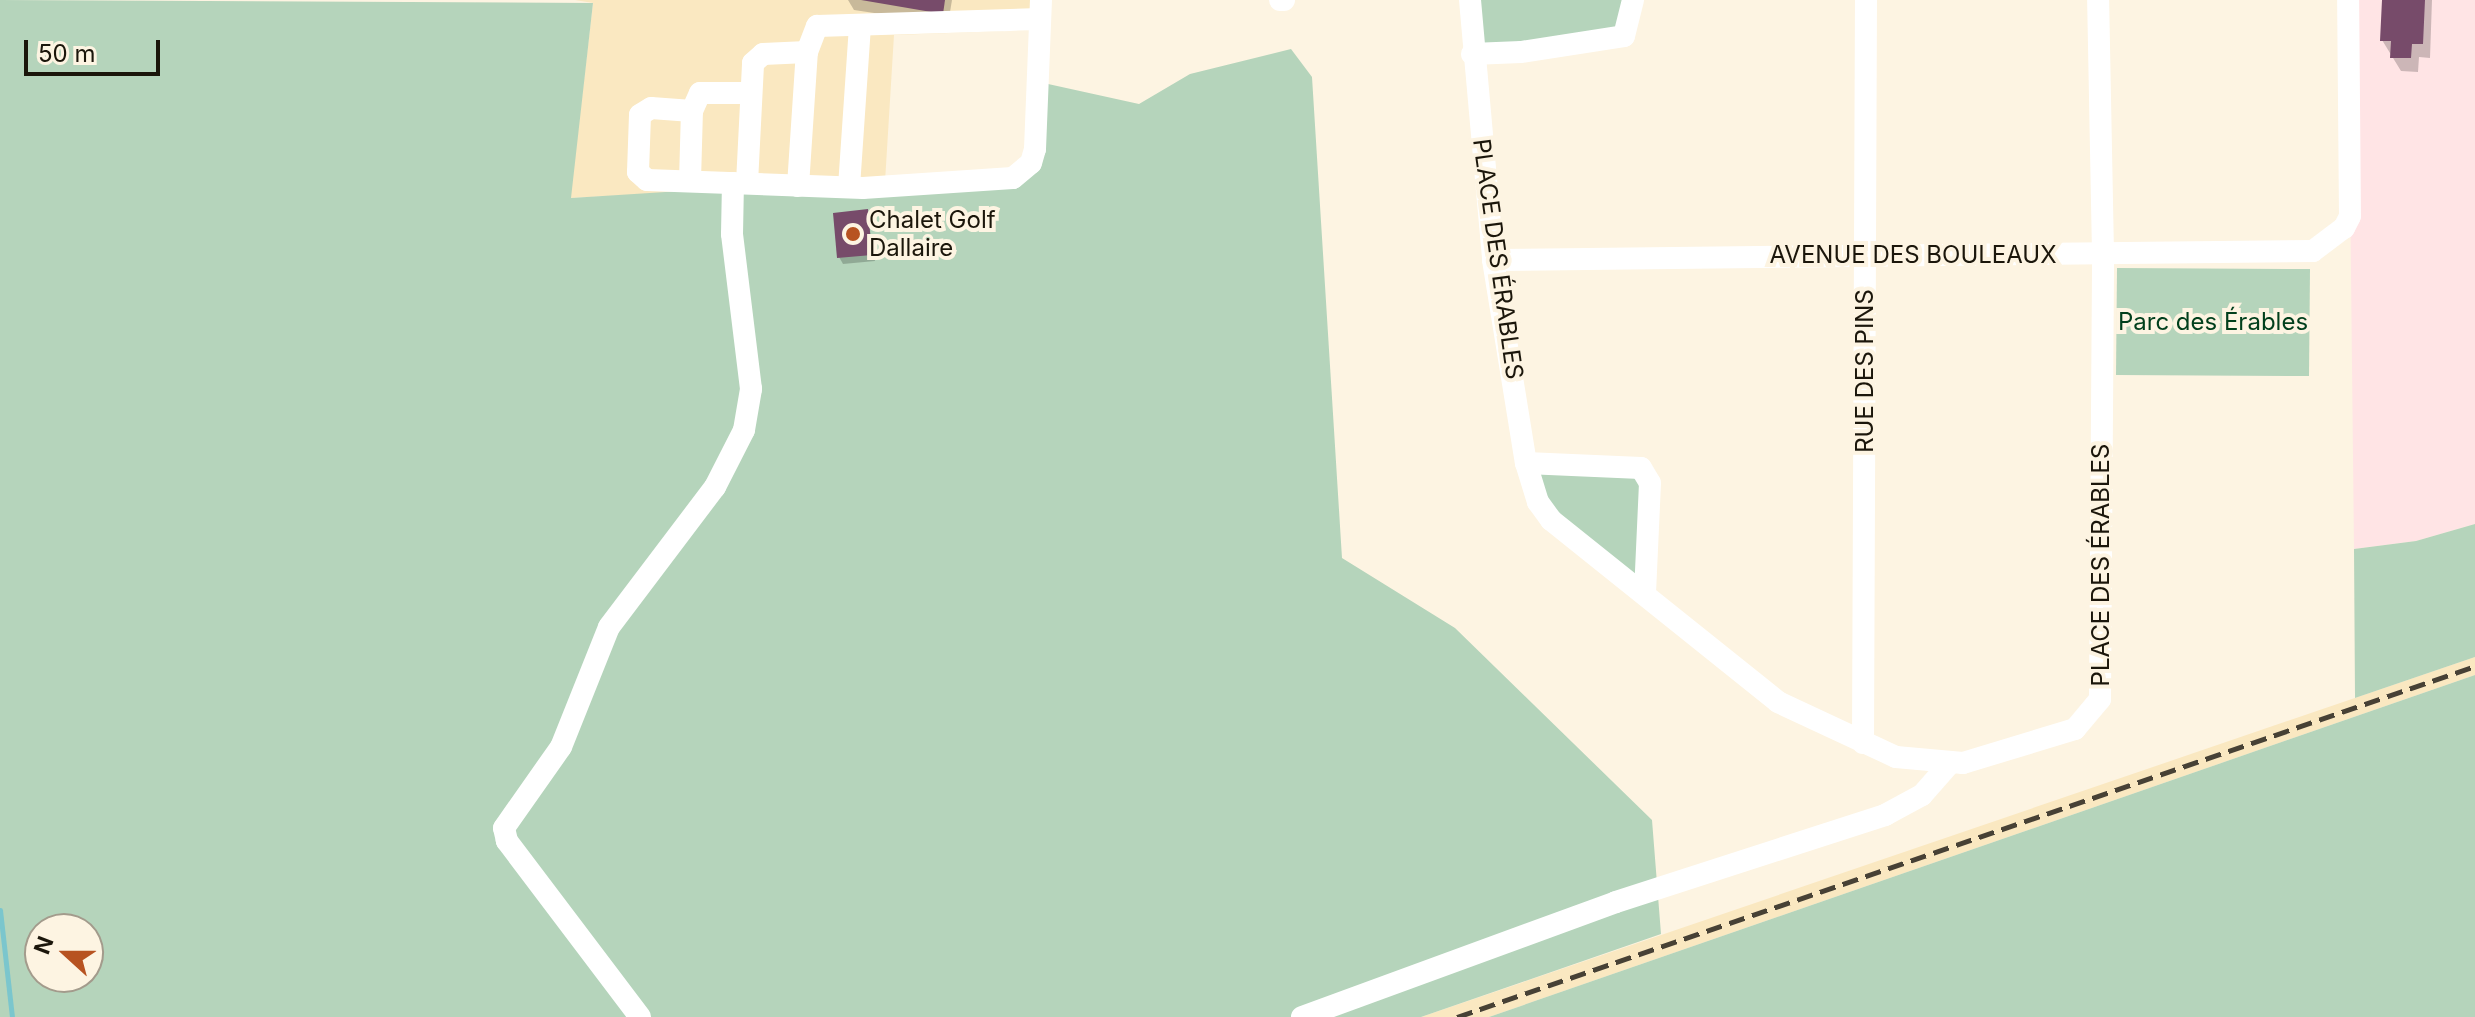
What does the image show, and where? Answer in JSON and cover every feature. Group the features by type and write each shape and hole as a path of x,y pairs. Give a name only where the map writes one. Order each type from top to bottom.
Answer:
{"street":[{"name":"PLACE DES ÉRABLES","path":"1470,0 1472,54 1493,260 1531,486 1551,520 1645,592 1688,634 1778,702 1896,757 1951,762 2047,742 2086,721 2100,699 2103,254 2098,0"},
{"path":"1472,54 1624,36 1633,0"},
{"name":"RUE DES PINS","path":"1863,743 1866,0"},
{"name":"AVENUE DES BOULEAUX","path":"1493,260 2313,251 2329,241 2350,216 2348,0"},
{"path":"692,111 651,108 640,115 638,172 647,180 798,186 856,187 997,182 1021,173 1031,163 1038,128 1041,10 817,26 807,52 798,186"},
{"path":"856,187 860,25"},
{"path":"640,1017 507,841 504,828 561,747 609,627 715,487 744,430 751,389 732,234 753,63 763,54 807,52"},
{"path":"690,181 692,111 700,93 751,93"},
{"path":"1526,463 1641,468 1650,483 1645,592"},
{"path":"1302,1017 1616,902 1885,815 1922,795 1951,762"}],"shaded area":[{"path":"575,0 1034,0 1031,30 894,35 885,182 570,198 593,3"},
{"path":"2348,0 2475,0 2475,524 2416,541 2354,549"},
{"path":"2475,657 2475,675 1489,1017 1421,1017"}],"green space":[{"path":"0,0 593,3 571,198 1011,170 1023,155 1039,82 1139,104 1190,74 1291,49 1312,77 1342,558 1455,628 1652,820 1661,934 1421,1017 0,1017"},
{"path":"1470,0 1633,0 1624,36 1472,54"},
{"name":"Parc des Érables","path":"2117,268 2310,269 2309,376 2116,375"},
{"path":"1526,463 1641,468 1645,592 1551,520"},
{"path":"2475,524 2475,657 2355,698 2354,549 2416,541"},
{"path":"2475,675 2475,1017 1489,1017"}],"building":[{"path":"861,0 945,0 943,14"},
{"path":"2382,0 2425,0 2423,44 2412,44 2411,58 2390,58 2391,41 2380,41"},
{"name":"Chalet Golf Dallaire","path":"868,209 872,255 837,258 833,213"}],"waterway":[{"path":"0,910 12,1017"}],"railway":[{"path":"1457,1017 2475,666"}],"place":[{"name":"Chalet Golf Dallaire","path":"853,234"}]}
